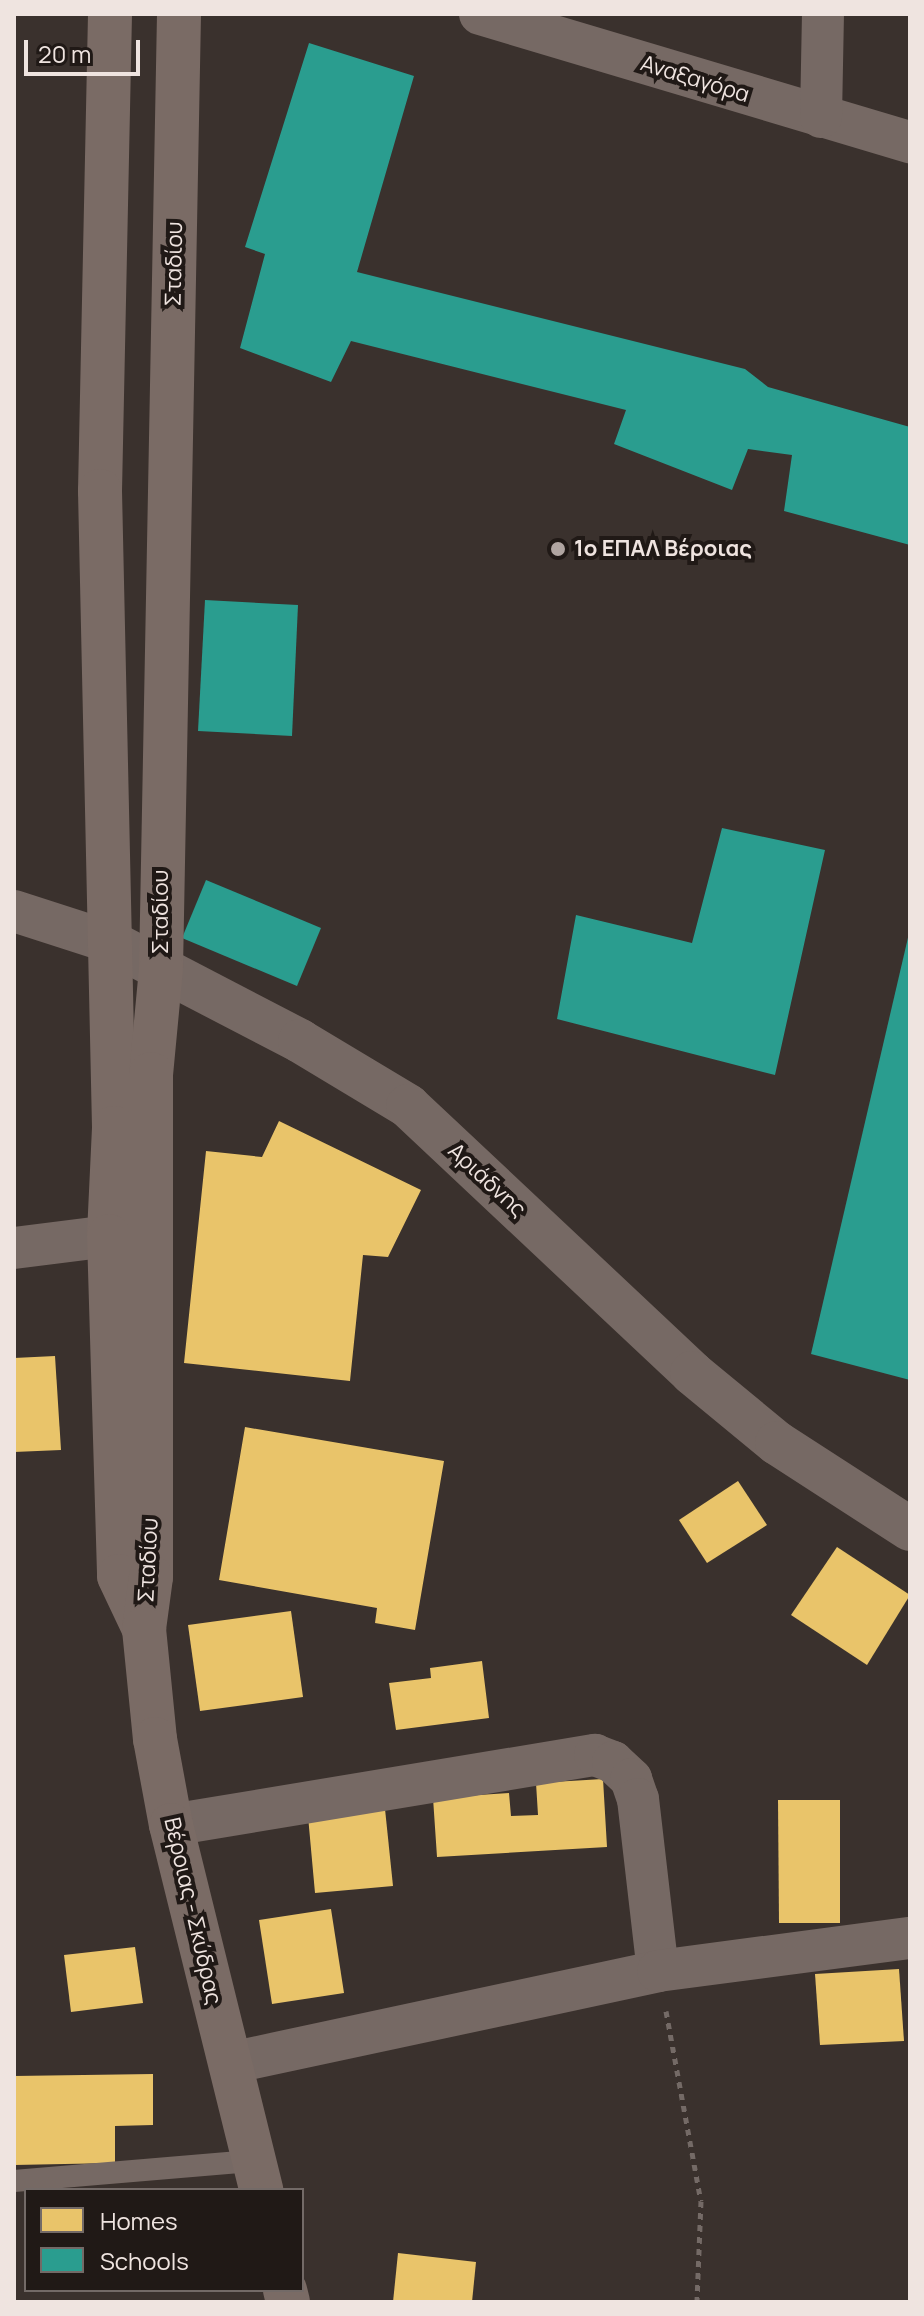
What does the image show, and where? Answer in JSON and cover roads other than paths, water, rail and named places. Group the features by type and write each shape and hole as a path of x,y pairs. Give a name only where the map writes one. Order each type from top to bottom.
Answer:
{"main road":[{"name":"Σταδίου","path":"110,14 100,491 114,1128 109,1236 119,1576 144,1629"},
{"name":"Σταδίου","path":"144,1629 151,1577 151,1074 161,969 179,14"},
{"name":"Βέροιας - Σκύδρας","path":"144,1629 155,1739 171,1825 257,2176"}],"street":[{"path":"821,117 823,14"},
{"name":"Αναξαγόρα","path":"496,16 910,142"},
{"name":"Αριάδνης","path":"14,911 110,942 300,1041 408,1106 692,1373 777,1443 910,1529"},
{"path":"14,1248 109,1236"},
{"path":"171,1825 595,1755 613,1762 631,1779 638,1799 658,1971"},
{"path":"230,2063 658,1971 910,1938"}],"lane":[{"path":"14,2181 257,2176"}],"place":[{"name":"1ο ΕΠΑΛ Βέροιας","path":"558,549"}]}
